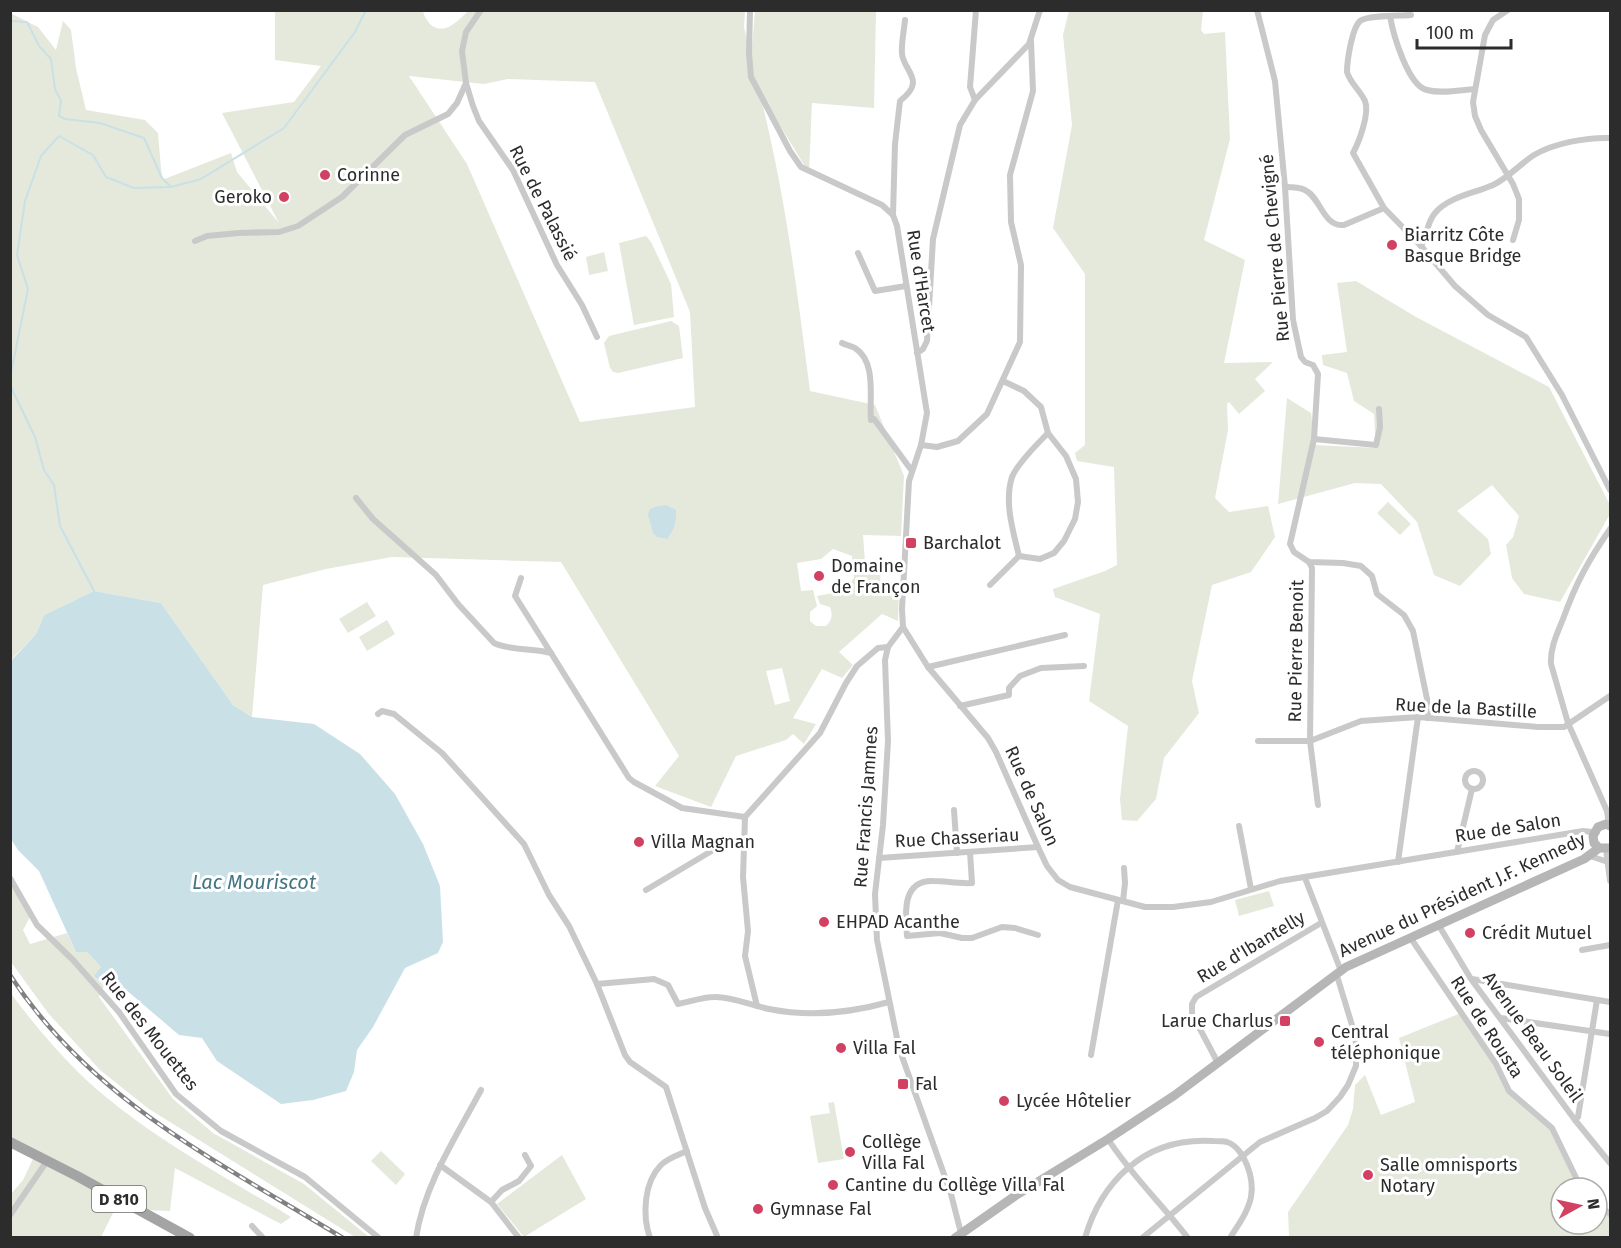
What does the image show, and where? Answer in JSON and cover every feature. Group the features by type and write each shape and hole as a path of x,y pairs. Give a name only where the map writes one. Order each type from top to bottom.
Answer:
{"main road":[{"name":"D 810","path":"10,1142 190,1238"}],"street":[{"name":"Rue de Palassié","path":"481,10 466,32 462,51 466,83 473,106 479,121 513,170 557,265 582,304 597,337"},
{"name":"Rue d'Harcet","path":"750,10 748,53 751,77 790,151 801,167 882,205 893,215 897,226 927,413 921,445"},
{"path":"975,100 970,87 976,10"},
{"path":"757,1006 745,956 748,931 743,877 745,817 820,733 857,666 878,648 888,647 903,627 909,481 915,458 921,445 937,447 958,441 987,414 1020,342 1020,265 1011,222 1010,175 1033,91 1031,41 1040,10"},
{"name":"Rue Pierre de Chevigné","path":"1257,10 1275,81 1285,187 1293,320 1301,357 1305,362 1313,365 1318,374 1314,439 1290,544 1294,552 1310,562"},
{"path":"1508,10 1499,15 1488,27 1473,102 1475,116 1519,199 1519,220 1513,240"},
{"path":"1412,15 1367,18 1360,21 1355,28 1347,72 1349,79 1365,101 1366,108 1359,143 1353,153 1384,208 1455,286 1488,315 1526,337 1562,395 1611,490"},
{"path":"1390,16 1396,40 1413,81 1425,90 1475,89"},
{"path":"893,215 895,144 900,101 912,87 913,75 902,56 905,20"},
{"path":"917,353 923,349 927,341 933,239 960,124 975,100 1031,41"},
{"path":"195,241 207,236 279,232 289,230 313,218 342,197 405,135 448,114 457,103 466,83"},
{"path":"1421,246 1429,223 1435,213 1445,205 1495,184 1534,155 1548,149 1593,138 1611,138"},
{"path":"1285,187 1307,191 1330,221 1338,226 1384,208"},
{"path":"858,253 876,291 906,286"},
{"path":"842,343 855,348 866,358 871,420 874,419 912,471"},
{"path":"1003,381 1024,391 1041,407 1048,433 1066,456 1076,479 1078,502 1075,519 1064,541 1054,553 1040,559 1018,556"},
{"path":"1314,439 1376,445 1380,427 1379,409"},
{"path":"1018,556 1009,510 1013,476 1048,433"},
{"path":"356,498 374,519 436,575 458,604 494,643 500,646 539,649 552,653"},
{"path":"1610,529 1579,579 1551,651 1551,664 1568,723 1607,811 1610,826 1598,826 1593,832 1594,843 1605,848 1611,881"},
{"path":"990,585 1018,556"},
{"path":"1310,562 1361,566 1372,576 1377,594 1404,615 1413,631 1427,699 1428,717"},
{"name":"Rue Pierre Benoit","path":"1310,562 1312,568 1310,741 1318,806"},
{"path":"521,578 515,596 629,778 682,808 745,817"},
{"name":"Rue de Salon","path":"903,627 927,667 996,752 1047,866 1058,880 1070,887 1145,907 1173,906 1211,902 1280,881 1583,831 1593,832"},
{"path":"927,667 1065,635"},
{"name":"Rue Francis Jammes","path":"888,647 885,660 888,741 875,894 875,926 899,1048 947,1184 959,1236"},
{"path":"960,705 1009,695 1009,688 1020,676 1041,668 1084,666"},
{"path":"1568,723 1611,696"},
{"path":"378,714 382,711 394,714 442,753 524,844 549,895 569,926 597,984 625,1055 630,1062 666,1087 705,1208 718,1238"},
{"path":"1398,861 1418,717"},
{"name":"Rue de la Bastille","path":"1258,741 1310,741 1361,721 1418,717 1538,727 1564,727 1568,723"},
{"path":"1457,852 1472,789"},
{"path":"954,810 957,853"},
{"path":"1239,826 1251,889"},
{"path":"646,890 725,843 744,839"},
{"name":"Rue Chasseriau","path":"879,858 1038,847"},
{"name":"Avenue du Président J.F. Kennedy","path":"959,1236 1015,1196 1175,1095 1338,973 1361,959 1605,848"},
{"path":"970,852 972,883 932,881 918,884 907,895 905,915 907,936 939,933 972,938 1002,927 1038,934"},
{"path":"1590,856 1608,862"},
{"path":"1091,1055 1125,883 1124,868"},
{"name":"Rue des Mouettes","path":"10,878 38,924 118,1012 176,1094 221,1131 305,1177 379,1238"},
{"path":"1142,1238 1260,1142 1327,1111 1348,1085 1356,1066 1355,1035 1338,980 1338,973 1305,878"},
{"name":"Rue d'Ibantelly","path":"1218,1063 1192,1014 1192,1004 1196,997 1321,923"},
{"name":"Avenue Beau Soleil","path":"1438,924 1471,979 1575,1120 1611,1163"},
{"name":"Rue de Rousta","path":"1410,937 1496,1064 1509,1091 1552,1128 1575,1176"},
{"path":"1582,950 1611,945"},
{"path":"597,984 654,979 668,985 678,1004 715,997 771,1009 831,1013 889,1002"},
{"path":"1471,979 1611,1002"},
{"path":"1575,1120 1578,1117 1597,1000"},
{"path":"1501,1018 1611,1034"},
{"path":"416,1238 419,1217 440,1165 481,1090"},
{"path":"1108,1139 1188,1238"},
{"path":"1085,1238 1091,1219 1110,1185 1129,1167 1157,1150 1192,1139 1228,1142 1243,1155 1251,1176 1251,1198 1230,1238"},
{"path":"650,1238 645,1218 646,1203 653,1177 668,1159 687,1151"},
{"path":"491,1202 502,1190 519,1181 531,1166 525,1155"},
{"path":"10,1215 47,1161"},
{"path":"440,1165 491,1202 519,1238"},
{"path":"252,1226 262,1238"}],"shaded area":[{"path":"275,11 423,11 430,24 441,29 451,26 468,11 745,11 744,27 751,58 755,11 876,11 874,108 812,103 809,173 759,91 783,203 810,391 875,405 904,476 901,536 863,535 865,562 881,566 880,583 899,590 898,621 882,614 839,652 853,665 842,678 822,669 793,718 816,724 804,744 793,734 786,740 736,756 711,807 655,786 679,756 561,562 392,557 326,569 263,585 252,717 233,705 161,603 94,591 44,615 36,634 11,660 10,13 38,27 56,50 63,21 71,30 76,68 86,110 145,120 158,133 162,180 231,153 237,172 279,223 222,113 294,102 321,66 275,60","holes":["409,76 484,84 508,79 595,82 690,312 695,407 580,422 467,164","833,549 852,556 854,578 844,591 817,596 820,604 830,607 831,620 826,626 816,626 810,621 810,612 817,606 813,590 801,591 797,563 821,559","782,668 790,701 775,705 766,671"]},
{"path":"1069,11 1203,11 1201,30 1204,34 1225,32 1230,139 1204,240 1245,260 1224,363 1273,362 1255,379 1265,391 1239,414 1229,402 1227,404 1228,430 1215,498 1229,512 1268,506 1275,537 1251,572 1212,585 1192,681 1199,713 1164,758 1156,799 1137,821 1122,820 1120,799 1128,726 1089,701 1100,614 1055,597 1053,589 1117,565 1114,467 1077,461 1075,453 1085,445 1085,274 1053,228 1072,125 1063,35"},
{"path":"646,236 671,284 674,317 634,325 619,243"},
{"path":"604,252 608,271 589,275 586,257"},
{"path":"1356,281 1416,317 1549,387 1610,505 1610,514 1560,602 1524,594 1512,578 1506,545 1513,537 1519,516 1492,485 1457,511 1488,539 1491,554 1460,586 1434,575 1417,522 1381,484 1355,483 1278,504 1287,398 1311,413 1315,445 1376,448 1374,414 1354,401 1347,373 1323,365 1322,355 1347,352 1337,283"},
{"path":"671,321 679,326 683,358 618,373 613,372 604,343 609,336"},
{"path":"1388,502 1411,524 1400,535 1377,513"},
{"path":"367,602 376,616 348,633 339,619"},
{"path":"387,620 395,634 367,651 359,637"},
{"path":"10,883 30,917 23,930 30,944 67,933 76,952 87,952 102,968 94,976 104,986 99,997 173,1099 213,1133 304,1184 369,1237 355,1237 149,1109 100,1070 48,1013 11,962"},
{"path":"1269,891 1274,906 1239,916 1235,900"},
{"path":"10,992 61,1054 103,1094 181,1151 291,1217 281,1224 175,1168 170,1211 115,1209 101,1237 11,1237 11,1194 23,1180 33,1159 11,1147"},
{"path":"1461,1013 1509,1091 1552,1128 1575,1176 1549,1176 1549,1236 1609,1236 1609,1213 1610,1237 1289,1237 1288,1212 1348,1125 1353,1109 1355,1085 1365,1075 1381,1115 1415,1102 1399,1038"},
{"path":"834,1102 844,1159 818,1163 810,1116 830,1113 828,1103"},
{"path":"381,1151 405,1174 396,1185 371,1161"},
{"path":"562,1155 586,1199 524,1237 497,1204"}],"water":[{"path":"666,505 676,510 674,526 667,539 657,537 653,533 648,515 650,509"},
{"name":"Lac Mouriscot","path":"94,591 161,603 233,705 252,717 314,724 360,754 395,794 423,844 440,886 443,942 438,953 405,968 373,1027 357,1050 354,1072 346,1091 313,1100 281,1104 217,1061 202,1038 179,1035 118,983 104,986 94,976 101,967 87,952 76,952 39,871 18,850 11,839 11,661 36,634 44,615"}],"waterway":[{"path":"10,378 28,289 17,255 25,201 41,156 59,136 93,155 106,177 134,188 171,187 201,179 284,128 355,32 366,10"},
{"path":"10,21 27,22 39,46 51,59 55,89 61,101 59,116 65,119 100,123 144,138 162,178 170,186"},
{"path":"10,385 35,437 44,470 54,485 60,526 94,591"}],"railway":[{"path":"10,975 43,1019 79,1059 119,1094 205,1155 343,1238"}],"place":[{"name":"Corinne","path":"325,175"},
{"name":"Geroko","path":"284,197"},
{"name":"Biarritz Côte Basque Bridge","path":"1392,245"},
{"name":"Barchalot","path":"911,543"},
{"name":"Domaine de Françon","path":"819,576"},
{"name":"Villa Magnan","path":"639,842"},
{"name":"EHPAD Acanthe","path":"824,922"},
{"name":"Crédit Mutuel","path":"1470,933"},
{"name":"Larue Charlus","path":"1285,1021"},
{"name":"Central téléphonique","path":"1319,1042"},
{"name":"Villa Fal","path":"841,1048"},
{"name":"Fal","path":"903,1084"},
{"name":"Lycée Hôtelier","path":"1004,1101"},
{"name":"Collège Villa Fal","path":"850,1152"},
{"name":"Salle omnisports Notary","path":"1368,1175"},
{"name":"Cantine du Collège Villa Fal","path":"833,1185"},
{"name":"Gymnase Fal","path":"758,1209"}]}
